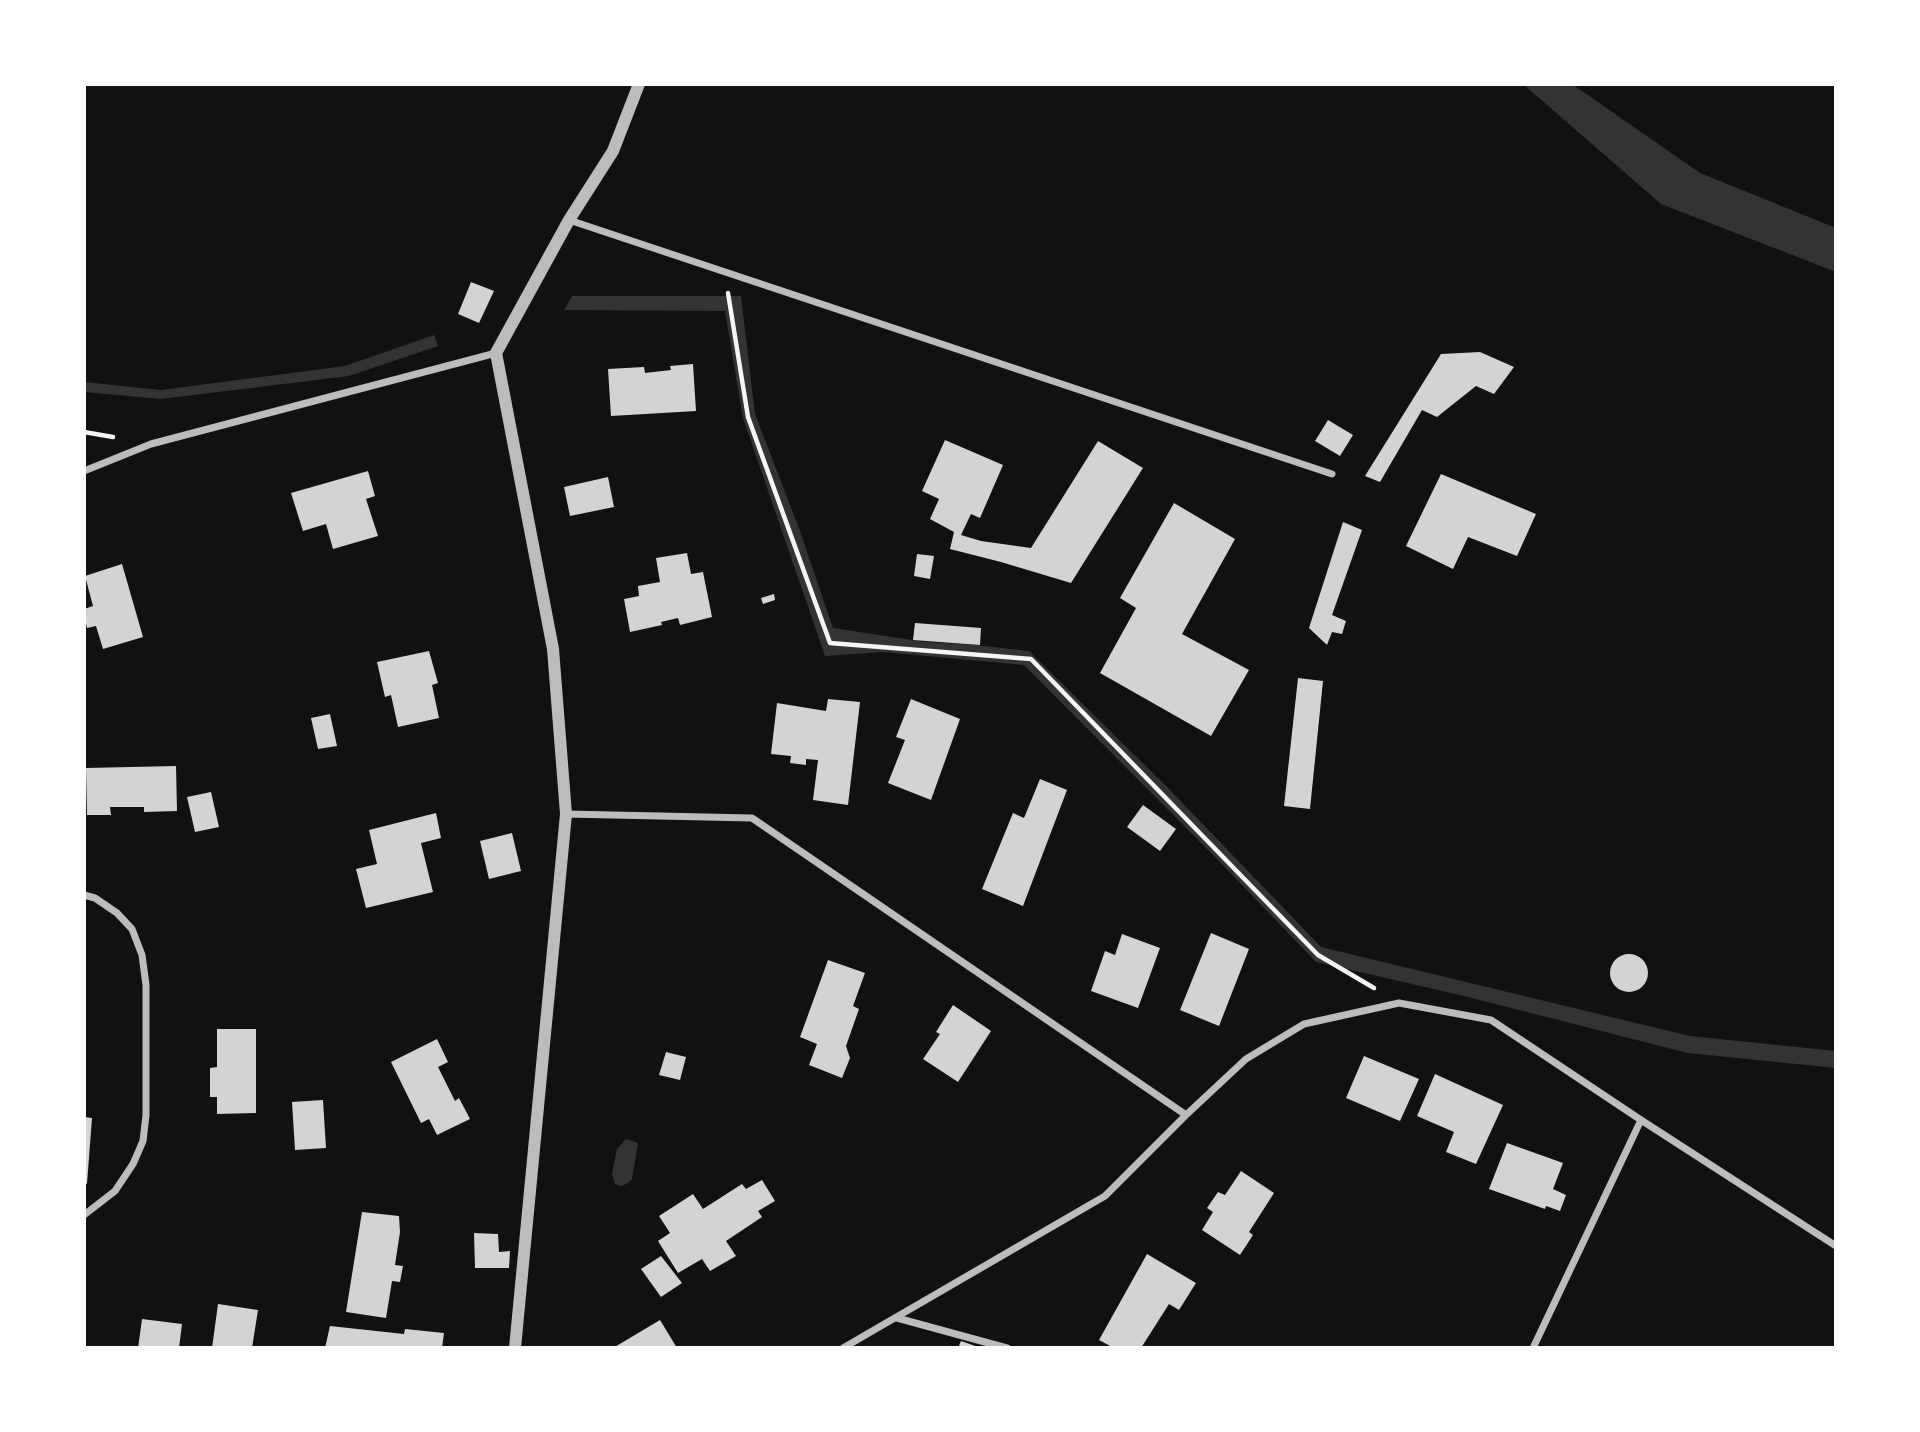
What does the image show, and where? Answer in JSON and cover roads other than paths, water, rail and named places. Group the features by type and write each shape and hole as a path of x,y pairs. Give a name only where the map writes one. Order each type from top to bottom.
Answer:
{"street":[{"path":"515,1348 566,814 553,649 496,353 569,220 613,151 639,84"},
{"path":"569,220 1332,474"},
{"path":"84,471 151,444 496,353"},
{"path":"566,814 752,818 1186,1115"},
{"path":"84,895 95,898 117,913 132,929 142,955 146,985 146,1115 143,1141 134,1164 116,1191 84,1214"},
{"path":"843,1348 1105,1196 1246,1059 1304,1024 1399,1003 1491,1020 1836,1245"},
{"path":"1533,1348 1641,1120"},
{"path":"898,1318 1007,1348"}]}
